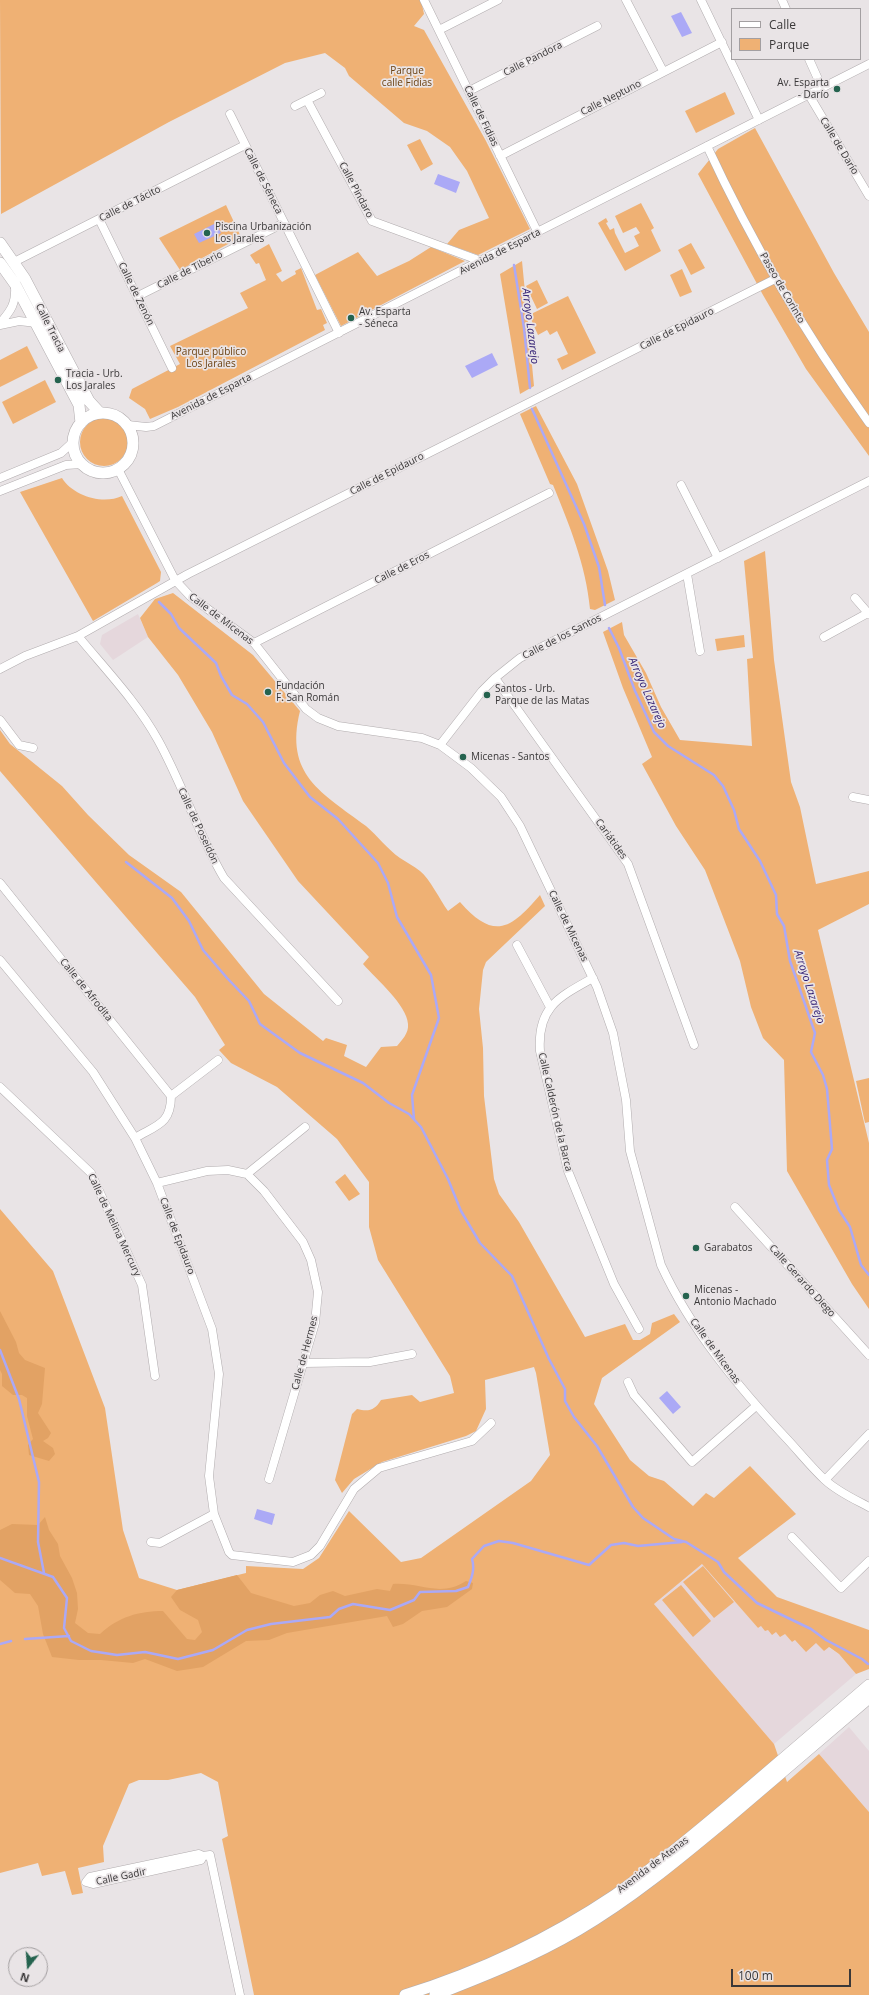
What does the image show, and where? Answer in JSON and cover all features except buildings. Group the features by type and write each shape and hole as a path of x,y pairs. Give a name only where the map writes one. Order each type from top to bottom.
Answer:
{"main road":[{"name":"Calle Tracia","path":"0,243 14,262 89,401 100,413"},
{"name":"Calle Tracia","path":"0,263 15,284 37,323 79,405 81,423"},
{"path":"100,413 116,416 128,425 133,441 133,449 130,457 118,469 100,473 93,471 82,464 74,450 74,442 76,432 81,423 90,416 100,413"},
{"name":"Avenida de Atenas","path":"406,1995 488,1963 531,1943 573,1921 615,1895 674,1851 869,1685"},
{"name":"Avenida de Atenas","path":"435,1995 494,1972 536,1952 578,1930 630,1895 679,1859 869,1698"}],"street":[{"name":"Calle de Fidias","path":"424,0 538,233"},
{"path":"439,30 498,0"},
{"path":"626,0 664,71"},
{"path":"700,0 722,42 759,120"},
{"name":"Calle Pandora","path":"469,91 598,26"},
{"name":"Calle Neptuno","path":"500,156 722,42"},
{"path":"809,60 822,88"},
{"name":"Avenida de Esparta","path":"128,425 146,427 154,426 538,233 869,64"},
{"path":"295,106 321,92"},
{"name":"Calle de Darío","path":"809,95 869,196"},
{"name":"Calle Píndaro","path":"307,100 372,222 480,261"},
{"name":"Calle de Séneca","path":"230,114 339,333"},
{"name":"Calle de Tácito","path":"14,262 245,145"},
{"name":"Paseo de Corinto","path":"707,146 775,279 816,347 869,422"},
{"name":"Calle de Zenón","path":"100,219 172,368"},
{"name":"Calle de Tiberio","path":"138,296 284,222"},
{"name":"Calle de Epidauro","path":"0,669 25,656 78,636 175,580 775,279"},
{"path":"0,324 10,312 16,299 15,284"},
{"path":"0,324 19,321 37,323"},
{"path":"0,478 61,453 74,442"},
{"path":"0,491 66,466 82,464"},
{"name":"Calle de Micenas","path":"118,469 175,580 190,596 254,643 299,701 318,718 338,726 422,738 440,745 489,784 505,803 520,826 593,978 613,1033 626,1100 630,1151 661,1265 697,1328 756,1406 825,1480 843,1494 869,1507"},
{"name":"Calle de los Santos","path":"440,745 482,691 495,678 520,658 869,481"},
{"path":"681,485 718,558"},
{"name":"Calle de Eros","path":"254,643 549,493"},
{"path":"687,574 700,652"},
{"path":"824,637 869,613 855,598"},
{"name":"Calle de Poseidón","path":"78,636 140,710 159,741 210,855 224,878 338,1001"},
{"name":"Cariátides","path":"495,678 628,864 694,1045"},
{"path":"0,720 19,745 33,748"},
{"path":"853,797 869,800"},
{"name":"Calle de Afrodita","path":"0,884 171,1096"},
{"path":"517,945 550,1007"},
{"name":"Calle de Epidauro","path":"0,960 93,1072 135,1138 157,1183 212,1329 219,1374 209,1476 214,1514 229,1552 232,1555 293,1562 311,1555 320,1546 354,1489 379,1468 472,1441 491,1423"},
{"name":"Calle Calderón de la Barca","path":"593,978 562,995 550,1007 541,1032 540,1051 568,1171 614,1284 639,1329"},
{"path":"135,1138 166,1120 171,1108 171,1096 218,1060"},
{"name":"Calle de Melina Mercury","path":"0,1087 91,1173 142,1285 155,1376"},
{"path":"157,1183 207,1171 228,1170 247,1174 305,1127"},
{"name":"Calle de Hermes","path":"247,1174 264,1191 303,1242 312,1260 318,1292 315,1323 269,1479"},
{"name":"Calle Gerardo Diego","path":"735,1208 869,1355"},
{"path":"304,1363 370,1362 412,1354"},
{"path":"628,1382 634,1395 692,1462 756,1406"},
{"path":"825,1480 869,1434"},
{"path":"151,1542 160,1544 214,1514"},
{"path":"792,1536 841,1588 869,1561"},
{"name":"Calle Gadir","path":"199,1854 203,1856 201,1860 93,1884 86,1882 90,1877 199,1854"},
{"path":"203,1856 210,1855 240,1995"}],"shaded area":[{"path":"138,614 148,637 113,660 100,644 102,635"},
{"path":"0,1311 16,1342 19,1353 25,1360 45,1368 42,1404 38,1413 51,1433 48,1438 43,1441 53,1448 55,1454 49,1461 29,1455 28,1445 33,1439 27,1416 27,1398 22,1395 13,1395 2,1386 2,1374 0,1370"},
{"path":"45,1517 49,1530 58,1544 60,1556 72,1578 77,1593 78,1609 75,1623 88,1633 100,1634 114,1623 129,1616 146,1612 163,1611 187,1639 195,1640 202,1632 198,1620 180,1610 171,1597 177,1590 237,1575 251,1593 294,1606 310,1603 320,1595 333,1591 345,1596 377,1589 390,1591 393,1584 439,1589 457,1586 466,1581 473,1583 472,1589 447,1607 422,1611 403,1624 393,1627 387,1616 287,1633 269,1640 246,1641 203,1667 177,1671 145,1659 133,1663 52,1657 43,1634 38,1606 30,1594 15,1593 0,1580 0,1530 12,1524 38,1525"},
{"path":"702,1564 758,1628 761,1626 785,1634 792,1642 795,1640 817,1643 828,1647 839,1654 856,1674 774,1744 654,1604"},
{"path":"849,1727 869,1751 869,1812 819,1754"}],"green space":[{"name":"Parque calle Fidias","path":"0,0 421,0 424,14 414,26 424,30 486,141 530,229 478,255 447,244 459,230 489,218 467,171 450,147 427,131 404,123 349,76 345,68 325,53 285,63 169,122 1,214"},
{"path":"725,92 735,114 696,133 685,111"},
{"path":"755,128 834,273 869,332 869,456 806,369 763,295 698,174 718,149"},
{"path":"420,139 433,164 421,171 407,145"},
{"path":"641,203 654,228 651,230 661,251 625,271 598,223 606,218 608,222 606,223 610,230 614,228 625,253 639,246 634,236 640,233 636,227 623,233 615,216"},
{"path":"226,205 241,237 180,270 159,238"},
{"path":"691,243 705,268 691,275 678,250"},
{"name":"Parque público Los Jarales","path":"269,244 282,271 276,274 282,282 296,274 295,271 301,268 317,310 321,309 327,323 323,325 325,330 178,407 150,419 145,409 129,398 132,389 180,364 170,346 248,308 240,293 266,280 259,263 256,264 250,255"},
{"path":"431,247 465,261 341,326 315,275 358,252 377,276 409,261"},
{"path":"522,261 534,386 520,394 500,274"},
{"path":"682,269 692,292 680,297 670,275"},
{"path":"537,280 548,303 537,309 526,286"},
{"path":"568,296 596,353 562,370 557,359 568,354 557,331 550,335 547,330 538,335 529,315"},
{"path":"27,346 38,368 0,387 0,360"},
{"path":"45,380 56,402 13,424 2,402"},
{"path":"536,406 577,484 608,571 615,600 595,610 590,609 581,561 565,515 553,485 550,484 520,414"},
{"path":"104,418 113,420 121,425 126,433 128,442 126,451 121,459 113,464 104,466 95,464 87,459 82,451 80,442 82,433 87,425 95,420"},
{"path":"62,478 73,490 89,497 106,500 122,496 161,572 160,581 93,621 20,492"},
{"path":"765,551 774,660 791,782 800,807 816,884 869,871 869,904 818,930 869,1143 869,1309 852,1284 787,1171 784,1060 763,1038 751,1007 740,961 705,870 676,826 642,764 652,757 623,688 603,632 622,622 624,635 646,673 661,707 680,740 752,746 747,659 753,658 744,561"},
{"path":"173,593 253,655 300,711 296,733 297,751 302,767 310,780 335,803 366,826 395,854 418,869 431,884 448,911 460,902 483,922 493,926 502,926 520,916 540,895 545,906 486,962 483,970 479,1009 483,1048 484,1096 494,1179 499,1194 519,1222 585,1337 625,1324 633,1340 640,1340 650,1334 652,1323 674,1314 680,1322 602,1378 594,1404 630,1460 649,1476 664,1481 693,1506 706,1493 714,1498 750,1466 796,1514 738,1558 777,1597 869,1630 869,1669 856,1674 839,1654 829,1647 824,1651 816,1643 806,1652 795,1640 792,1642 785,1634 780,1637 776,1632 772,1635 768,1630 765,1631 761,1626 758,1628 702,1564 654,1604 774,1744 787,1782 819,1754 869,1812 869,1995 254,1995 222,1839 228,1836 218,1782 201,1773 168,1780 139,1780 129,1784 103,1846 104,1862 78,1868 83,1893 72,1895 65,1871 42,1876 38,1863 0,1873 0,1209 53,1271 105,1408 123,1530 139,1578 177,1590 246,1573 246,1566 303,1569 319,1558 349,1511 401,1562 421,1558 531,1481 550,1455 534,1367 485,1380 486,1409 476,1431 466,1436 382,1462 354,1479 342,1493 335,1480 352,1414 357,1409 368,1410 374,1408 381,1400 412,1395 420,1402 454,1393 450,1376 378,1260 369,1227 369,1182 337,1139 277,1087 231,1063 219,1050 225,1045 195,997 0,771 0,730 10,744 62,786 88,815 129,855 181,892 264,994 323,1041 326,1038 347,1045 344,1056 366,1067 381,1047 397,1046 405,1036 408,1027 406,1017 402,1009 390,992 363,964 369,957 298,881 243,801 212,732 178,675 148,637 140,618 155,599"},
{"path":"744,635 745,647 717,651 715,639"},
{"path":"869,1078 869,1122 865,1123 856,1081"},
{"path":"345,1174 360,1194 349,1201 335,1182"},
{"path":"703,1566 734,1602 714,1618 683,1582"},
{"path":"681,1585 711,1621 693,1637 662,1600"}],"water":[{"path":"681,12 692,33 682,37 671,16"},
{"path":"438,174 460,182 456,193 434,184"},
{"name":"Piscina Urbanización Los Jarales","path":"216,223 221,233 199,243 194,234"},
{"path":"492,353 498,365 472,378 465,366"},
{"path":"667,1391 681,1407 673,1414 659,1398"},
{"path":"257,1509 275,1514 272,1525 254,1519"}],"waterway":[{"name":"Arroyo Lazarejo","path":"514,265 524,328 530,388"},
{"name":"Arroyo Lazarejo","path":"532,409 584,524 599,567 605,605"},
{"path":"159,602 171,614 179,628 216,663 221,676 232,695 247,704 263,722 284,763 310,797 338,819 378,863 388,883 397,917 431,975 439,1018 412,1095 414,1119"},
{"name":"Arroyo Lazarejo","path":"609,628 619,648 635,691 654,732 668,746 714,775 723,786 734,810 739,829 760,861 776,895 777,914 784,926 790,961 815,1033 811,1052 823,1075 827,1089 832,1149 827,1160 829,1185 839,1210 850,1227 861,1265 869,1275"},
{"path":"126,862 172,898 189,921 203,950 249,1001 260,1024 300,1053 363,1083 389,1103 409,1114 421,1127 448,1179 461,1211 480,1243 512,1276 549,1359 565,1389 565,1401 574,1417 597,1446 633,1507 643,1518 674,1539 686,1542 718,1562 724,1572 757,1603 811,1629 826,1640 862,1659 868,1664"},
{"path":"0,1350 19,1399 39,1482 38,1542 44,1573"},
{"path":"0,1558 53,1577 67,1598 64,1628 71,1641 91,1651 117,1655 145,1652 178,1659 213,1650 247,1630 271,1624 330,1617 339,1609 353,1604 390,1610 414,1600 420,1592 456,1591 468,1587 473,1573 472,1559 484,1546 499,1541 513,1543 589,1565 611,1545 624,1543 638,1546 682,1542"},
{"path":"25,1639 69,1636"},
{"path":"0,1644 11,1641"}],"place":[{"name":"Av. Esparta - Darío","path":"837,89"},
{"name":"Piscina Urbanización Los Jarales","path":"207,233"},
{"name":"Av. Esparta - Séneca","path":"351,318"},
{"name":"Tracia - Urb. Los Jarales","path":"58,380"},
{"name":"Fundación F. San Román","path":"268,692"},
{"name":"Santos - Urb. Parque de las Matas","path":"487,695"},
{"name":"Micenas - Santos","path":"463,757"},
{"name":"Garabatos","path":"696,1248"},
{"name":"Micenas - Antonio Machado","path":"686,1296"}]}
